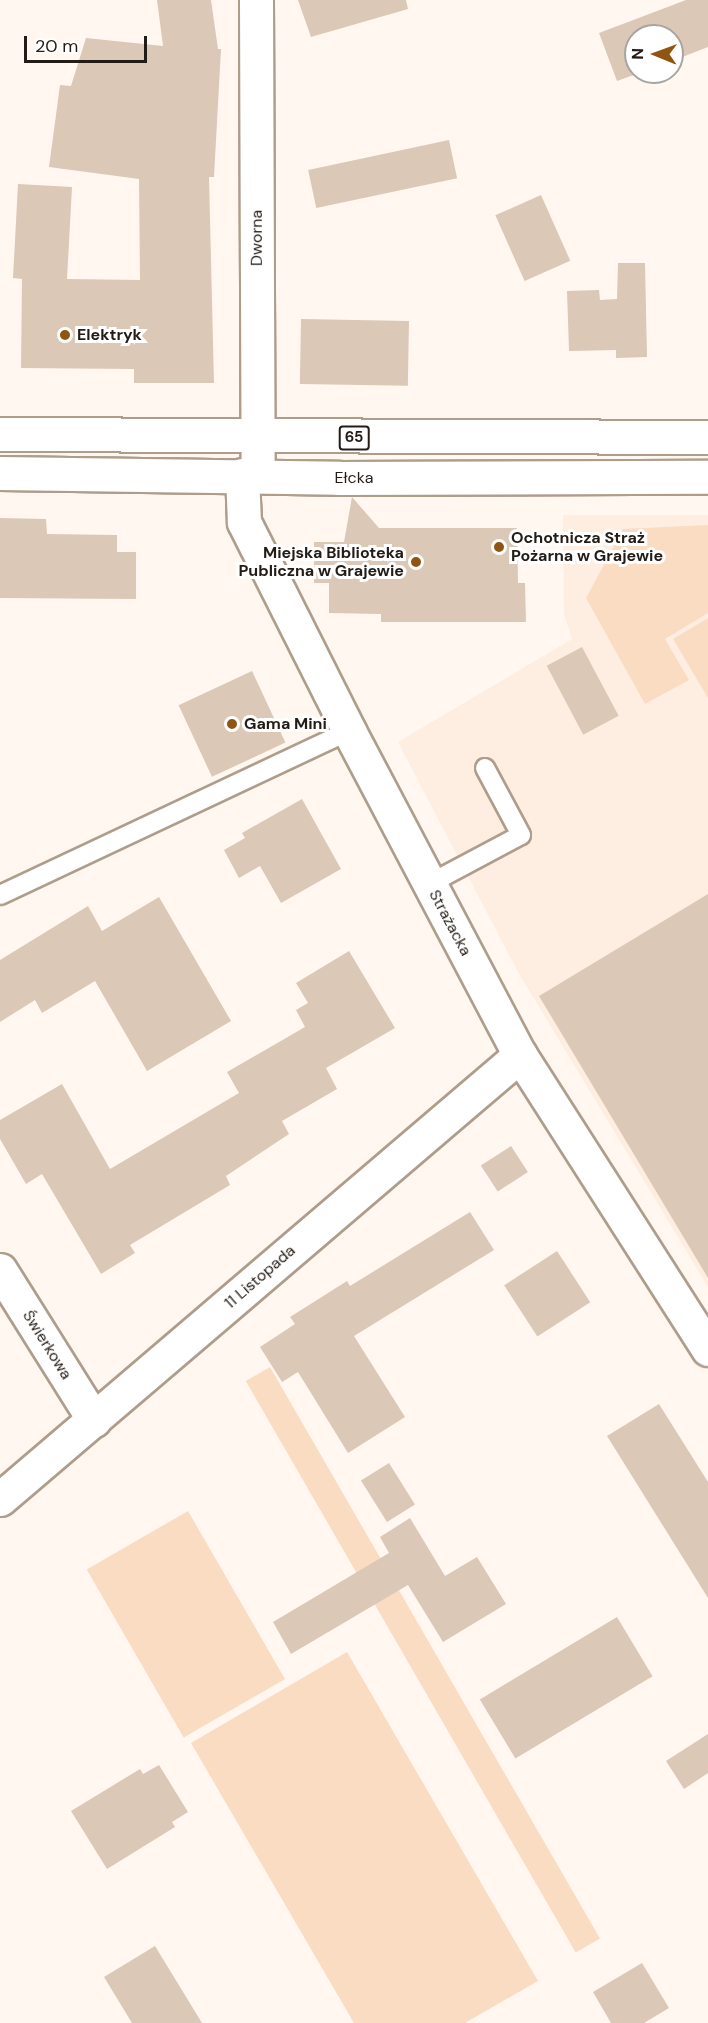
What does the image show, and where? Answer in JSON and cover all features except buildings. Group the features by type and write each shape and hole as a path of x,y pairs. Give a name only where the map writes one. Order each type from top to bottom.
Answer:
{"street":[{"name":"Dworna","path":"250,475 258,438 256,0"},
{"name":"65","path":"0,434 258,438 708,437"},
{"name":"Ełcka","path":"0,473 708,477"},
{"name":"Strażacka","path":"250,475 244,522 348,731 520,1054 708,1349"},
{"name":"11 Listopada","path":"0,1499 520,1054"},
{"name":"Świerkowa","path":"0,1270 94,1420"}],"lane":[{"path":"0,895 348,731"},
{"path":"429,884 521,835 485,768"}],"shaded area":[{"path":"563,515 708,515 708,1287 518,972 398,742 572,639 564,614"},
{"path":"708,525 708,613 665,639 689,680 645,704 586,598 623,529"},
{"path":"708,618 708,698 673,639"},
{"path":"270,1367 600,1939 576,1953 246,1381"},
{"path":"188,1511 285,1679 184,1738 87,1570"},
{"path":"347,1652 538,1981 465,2023 354,2023 191,1743"}],"place":[{"name":"Elektryk","path":"65,335"},
{"name":"Ochotnicza Straż Pożarna w Grajewie","path":"499,547"},
{"name":"Miejska Biblioteka Publiczna w Grajewie","path":"416,562"},
{"name":"Gama Mini","path":"232,724"}]}
